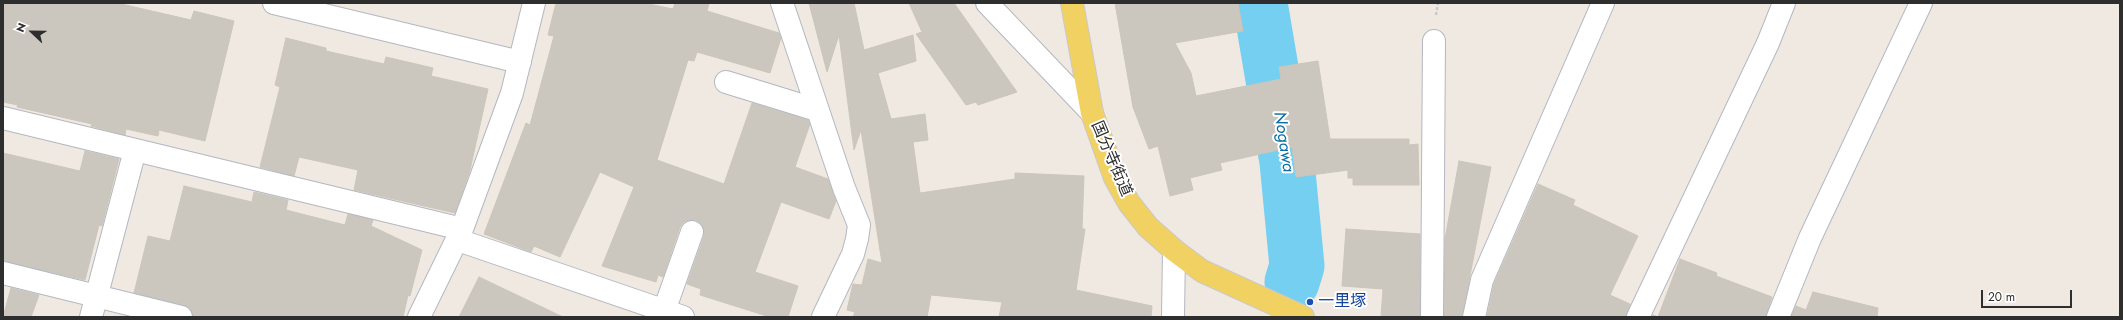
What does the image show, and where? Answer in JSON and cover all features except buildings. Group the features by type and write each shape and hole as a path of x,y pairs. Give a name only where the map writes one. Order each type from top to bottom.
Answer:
{"main road":[{"name":"国分寺街道","path":"1072,3 1092,113 1116,178 1129,203 1148,227 1174,250 1202,271 1303,317"}],"street":[{"path":"274,3 520,62"},
{"path":"419,317 460,235 512,92 534,3"},
{"path":"782,3 817,110 859,225 853,254 823,317"},
{"path":"987,3 1092,113"},
{"path":"1474,317 1482,280 1603,3"},
{"path":"1638,317 1768,43 1784,3"},
{"path":"1778,317 1810,238 1921,3"},
{"path":"1432,317 1434,41"},
{"path":"726,82 817,110"},
{"path":"3,118 134,150 460,235 673,314 692,232"},
{"path":"93,307 134,150"},
{"path":"1173,317 1174,250"},
{"path":"3,273 93,307 180,317"}],"waterway":[{"name":"Nogawa","path":"1260,3 1287,162 1297,266 1292,282"}],"place":[{"name":"一里塚","path":"1310,302"}]}
